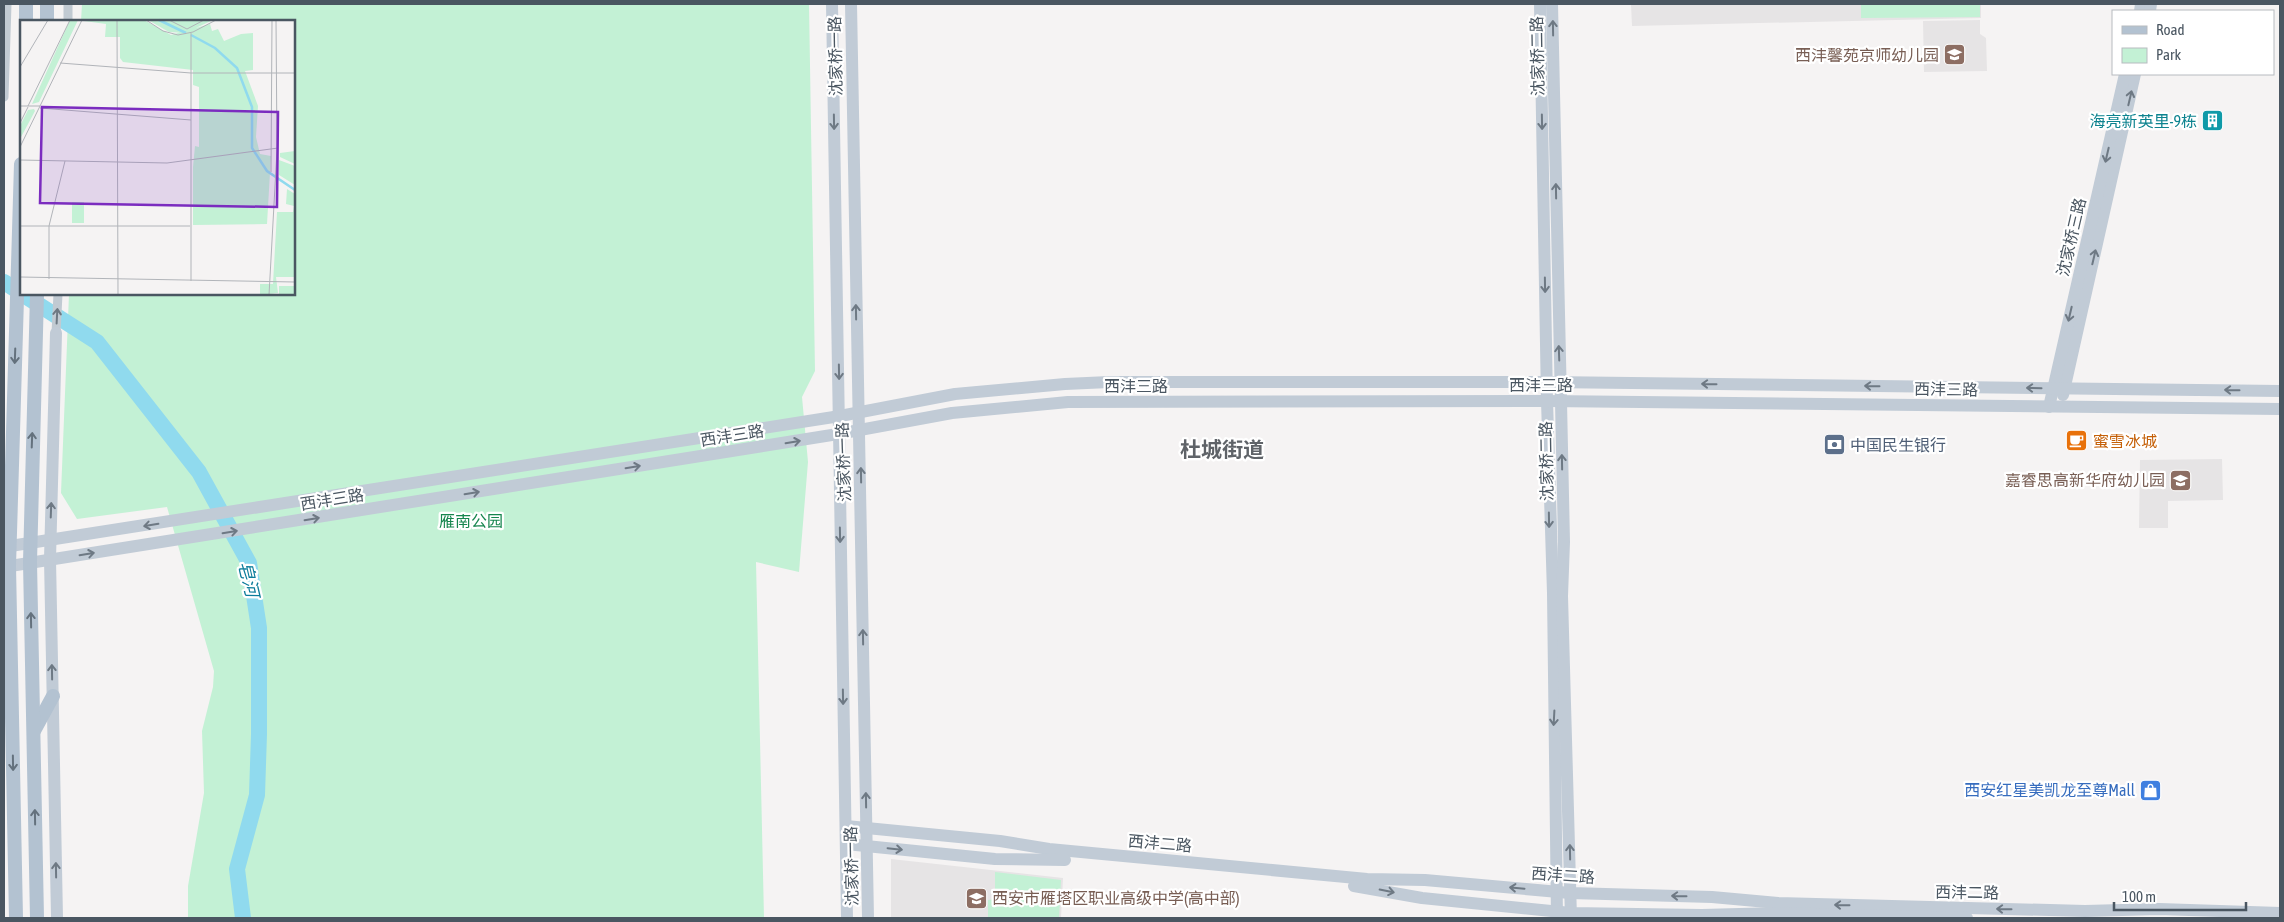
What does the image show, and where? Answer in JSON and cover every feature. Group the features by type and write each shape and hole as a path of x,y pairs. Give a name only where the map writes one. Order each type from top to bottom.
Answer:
{"main road":[{"path":"26,4 26,20"},
{"path":"46,20 47,4"},
{"path":"16,918 6,547 20,199"},
{"path":"37,295 30,562 37,918"},
{"path":"33,732 52,696"},
{"path":"12,733 33,732"}],"street":[{"path":"4,97 7,4"},
{"path":"68,4 68,20"},
{"name":"沈家桥一路","path":"832,4 840,416 838,434 848,918"},
{"name":"沈家桥一路","path":"851,4 857,414 860,430 868,918"},
{"name":"沈家桥二路","path":"1540,4 1547,402 1555,702 1553,737 1556,915"},
{"name":"沈家桥二路","path":"1552,4 1562,402 1562,596 1571,916"},
{"name":"沈家桥三路","path":"2055,407 2125,75"},
{"name":"沈家桥三路","path":"2059,389 2136,75"},
{"path":"57,918 50,540 58,296"},
{"name":"西沣三路","path":"6,547 857,414 955,394 1065,384 1560,382 2280,391"},
{"name":"西沣三路","path":"6,566 196,538 838,434 952,413 1068,402 1562,402 2280,409"},
{"name":"西沣二路","path":"846,826 1000,841 1049,849 1367,879 1425,880 1570,893 1712,897 1778,903 2085,911 2159,910 2280,913"},
{"name":"西沣二路","path":"846,844 995,859 1050,858 1356,886 1422,898 1571,916 1777,913 1967,918"}],"shaded area":[{"path":"1631,4 1981,4 1981,18 1632,26"},
{"name":"西沣馨苑京师幼儿园","path":"1980,20 1980,34 1986,38 1987,71 1924,72 1923,21"},
{"name":"嘉睿思高新华府幼儿园","path":"2222,459 2223,500 2168,501 2168,528 2139,528 2140,460"},
{"name":"西安市雁塔区职业高级中学(高中部)","path":"891,859 1063,878 1061,918 891,918"}],"green space":[{"name":"雁南公园","path":"82,4 809,4 815,371 802,397 808,462 799,572 756,562 764,918 188,918 188,886 204,793 202,731 213,687 214,671 167,507 77,519 61,493 69,295 295,295 295,20 81,20"},
{"path":"1861,4 1980,4 1980,17 1861,18"},
{"path":"995,872 1061,880 1059,918 988,918 988,900 995,899"}],"waterway":[{"name":"皂河","path":"4,282 20,292"},
{"name":"皂河","path":"24,295 97,342 199,472 249,563 259,628 259,734 257,795 237,869 243,918"}],"place":[{"name":"西沣馨苑京师幼儿园","path":"1955,55"},
{"name":"海亮新英里-9栋","path":"2213,121"},
{"name":"蜜雪冰城","path":"2077,441"},
{"name":"中国民生银行","path":"1834,445"},
{"name":"嘉睿思高新华府幼儿园","path":"2181,480"},
{"name":"西安红星美凯龙至尊Mall","path":"2151,790"},
{"name":"西安市雁塔区职业高级中学(高中部)","path":"976,898"}],"district":[{"name":"杜城街道","path":"1222,449"}]}
